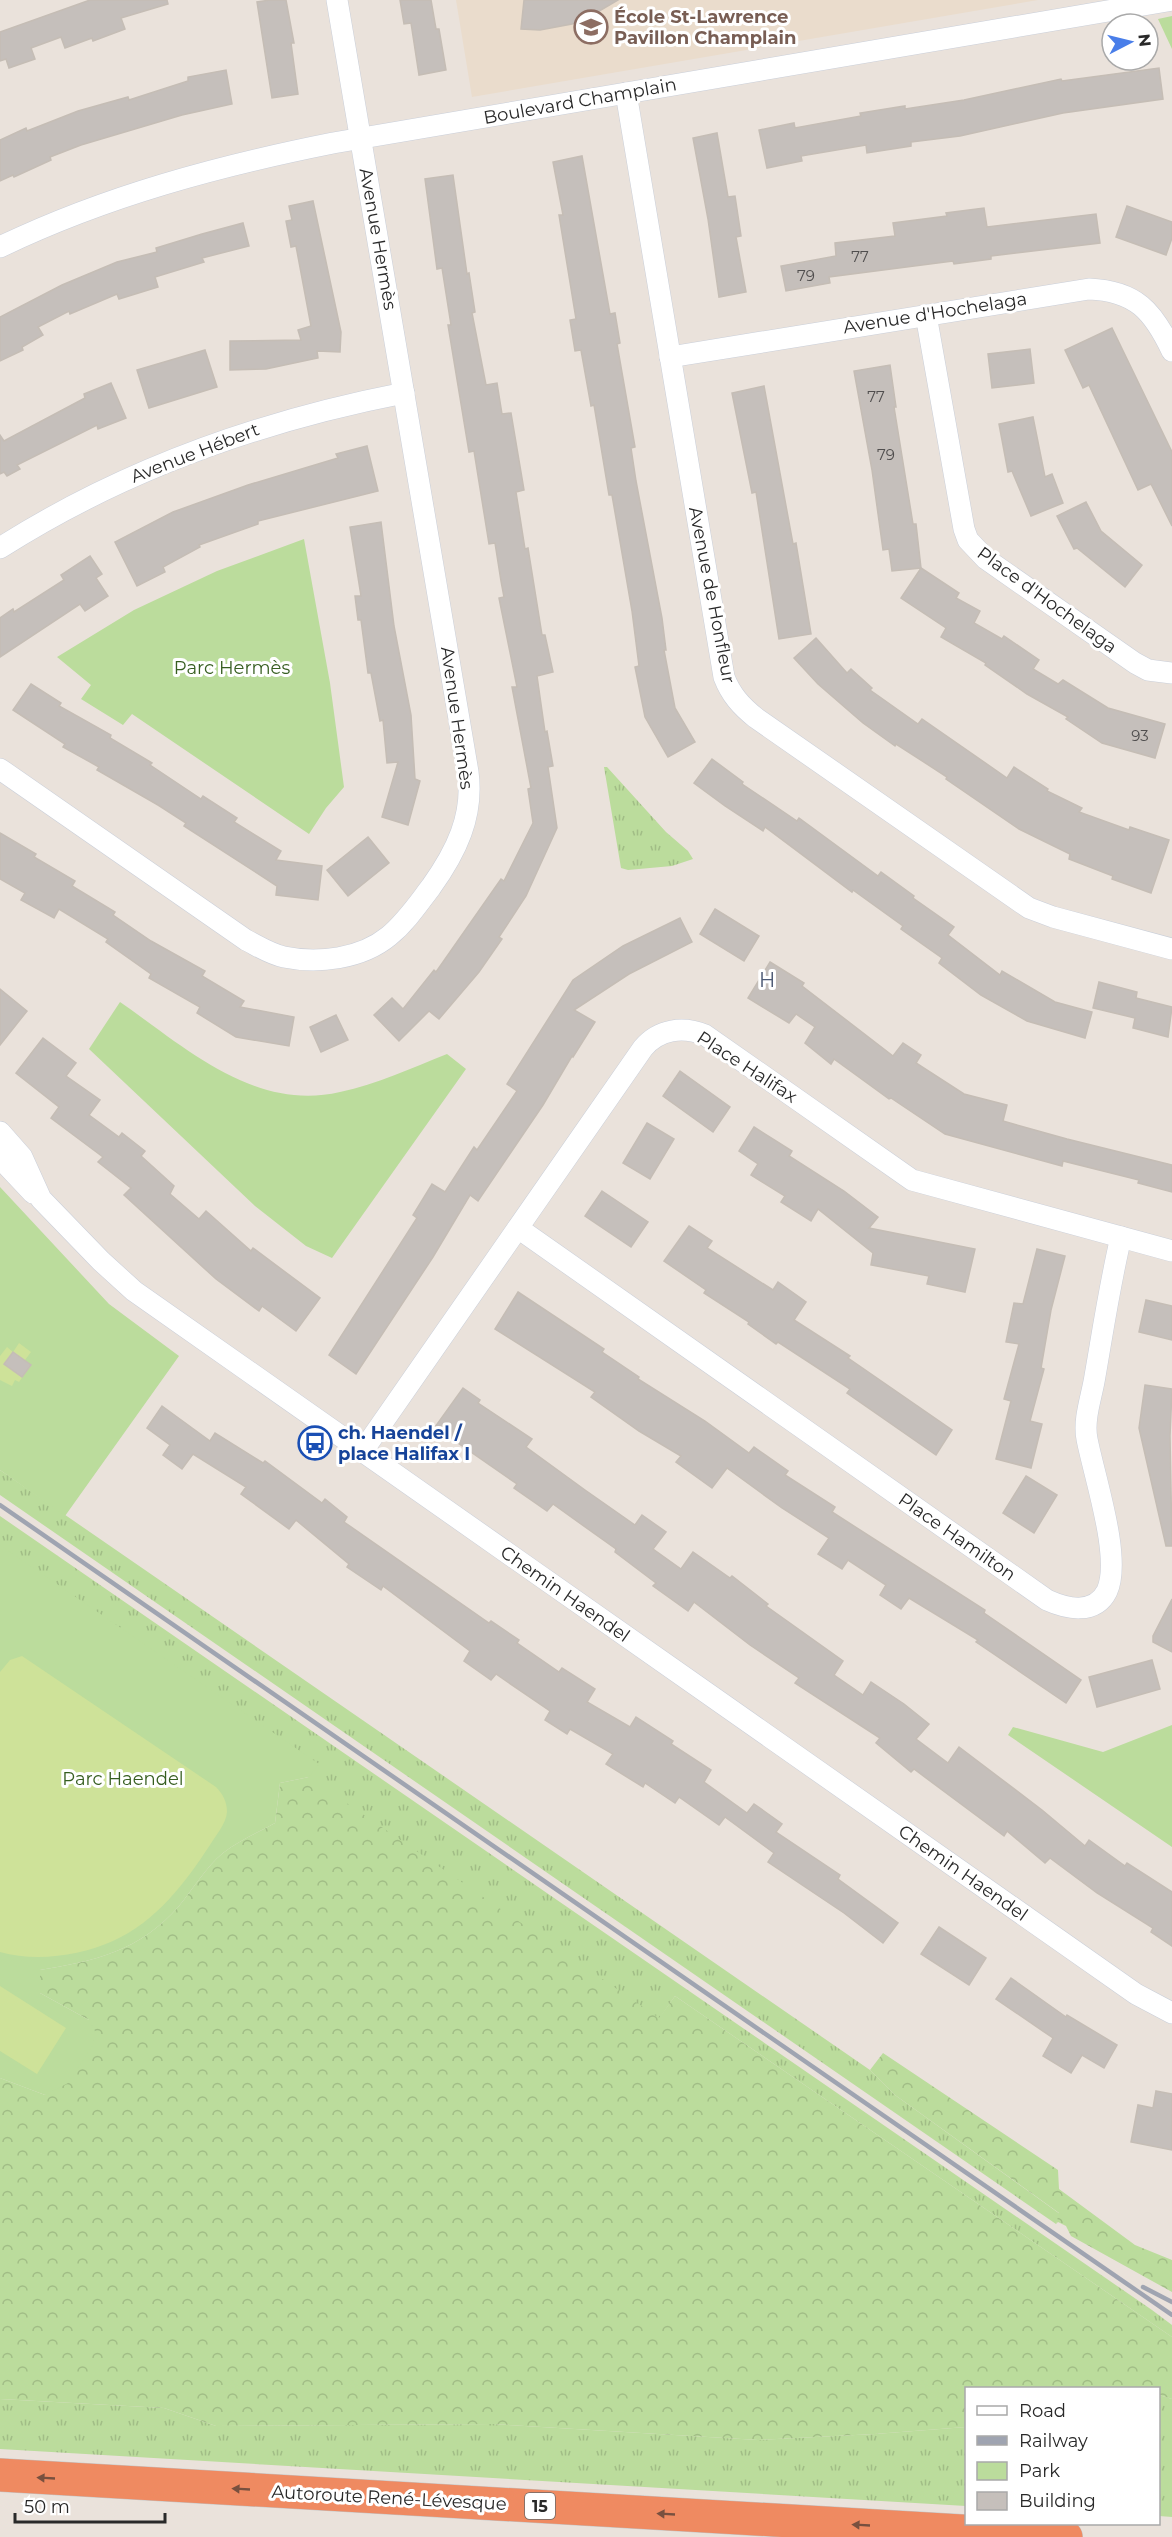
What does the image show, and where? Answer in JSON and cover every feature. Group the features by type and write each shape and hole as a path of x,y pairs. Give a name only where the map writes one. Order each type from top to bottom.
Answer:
{"highway":[{"name":"Autoroute René-Lévesque","path":"0,2475 1066,2537"}],"street":[{"name":"Avenue Hermès","path":"0,769 246,940 264,950 282,956 301,959 331,959 364,950 387,937 415,908 454,851 465,824 469,798 468,772 337,0"},
{"name":"Boulevard Champlain","path":"0,247 103,204 170,182 264,157 361,138 1172,0"},
{"name":"Avenue de Honfleur","path":"626,93 724,677 736,700 756,718 1029,908 1053,917 1172,949"},
{"name":"Avenue d'Hochelaga","path":"670,357 1074,290 1103,290 1130,298 1142,305 1153,316 1172,351"},
{"name":"Place d'Hochelaga","path":"926,315 964,529 968,540 986,559 1135,663 1148,670 1172,673"},
{"name":"Avenue Hébert","path":"0,548 96,493 212,444 310,413 404,393"},
{"name":"Place Halifax","path":"362,1452 643,1048 650,1040 673,1030 686,1030 705,1035 912,1180 1172,1251"},
{"name":"Chemin Haendel","path":"0,1132 22,1157 41,1199 101,1261 134,1291 1136,1994 1172,2013"},
{"path":"0,1158 22,1183 41,1199"},
{"name":"Place Hamilton","path":"518,1228 1047,1600 1076,1609 1086,1608 1100,1600 1109,1585 1112,1573 1111,1551 1086,1429 1121,1237"}],"shaded area":[{"name":"École St-Lawrence Pavillon Champlain","path":"456,0 1038,0 472,97"}],"green space":[{"path":"1172,16 1172,49 1160,23 1160,19"},
{"name":"Parc Hermès","path":"304,539 330,683 344,787 326,808 309,834 132,714 123,725 81,699 91,685 57,657 134,610 217,571"},
{"path":"604,767 607,767 666,832 688,851 693,859 672,866 628,870 621,868"},
{"path":"120,1002 195,1056 250,1084 278,1093 309,1096 354,1089 447,1054 466,1069 332,1258 306,1246 255,1206 89,1049"},
{"path":"0,1187 109,1304 179,1356 65,1516 0,1470"},
{"path":"19,1343 31,1352 25,1360 31,1365 19,1382 15,1380 12,1386 0,1380 0,1356 7,1347 13,1352"},
{"path":"0,1470 870,2070 895,2095 1060,2214 1056,2224 0,1495"},
{"path":"0,1516 1152,2310 1172,2325 1172,2337 675,1996 659,2019 309,1778 0,1593"},
{"name":"Parc Haendel","path":"0,1545 319,1764 309,1777 280,1783 275,1823 223,1853 205,1871 179,1906 149,1934 115,1952 98,1958 40,1970 40,1993 89,2020 95,2031 93,2045 68,2083 45,2095 0,2078"},
{"path":"22,1656 216,1787 221,1792 227,1808 223,1825 169,1900 129,1933 100,1946 72,1954 28,1957 0,1952 0,1672 10,1660"},
{"path":"1172,1725 1172,1847 1008,1735 1013,1727 1103,1752"},
{"path":"309,1777 659,2018 675,1996 1172,2337 1172,2399 1160,2395 1160,2387 965,2387 965,2427 758,2440 493,2424 216,2426 164,2408 0,2399 0,2078 45,2095 89,2020 40,1993 40,1970 98,1958 132,1944 149,1934 179,1906 205,1871 223,1853 275,1823 280,1783"},
{"path":"0,1986 66,2028 37,2074 0,2051"},
{"path":"883,2053 1058,2170 1059,2189 1135,2245 1172,2260 1172,2292 1071,2236 1066,2226 1058,2222 1056,2224 1059,2213 895,2095 870,2070"},
{"path":"1160,2395 1172,2399 1172,2517 1160,2516"},
{"path":"0,2399 164,2408 216,2426 493,2424 758,2440 965,2427 965,2506 0,2449"}],"building":[{"path":"90,0 167,0 168,4 121,18 125,29 93,41 92,38 65,48 61,37 31,48 35,59 9,68 6,59 0,61 0,32"},
{"path":"286,0 294,43 291,43 298,94 272,98 257,2"},
{"path":"400,0 431,0 446,70 419,75 411,23 404,24"},
{"path":"524,0 618,0 572,24 540,30 521,29"},
{"path":"226,70 232,104 182,115 81,145 50,157 51,160 14,177 13,175 0,181 0,140 26,128 27,131 78,111 128,97 129,100 188,81 188,77"},
{"path":"1129,72 1160,72 1163,99 1063,113 960,136 911,142 911,146 867,153 866,145 801,156 802,161 767,168 759,130 794,123 795,128 861,116 860,113 964,100 1061,79 1062,81"},
{"path":"717,133 728,197 735,196 741,236 736,237 746,292 719,297 693,138"},
{"path":"582,156 610,314 615,313 620,343 617,344 635,447 631,448 636,481 662,618 666,650 664,650 675,708 695,742 668,757 645,717 635,667 639,666 632,611 612,495 609,495 594,405 591,406 581,350 575,351 570,320 576,319 559,215 563,215 553,162"},
{"path":"453,175 467,274 469,273 475,312 472,313 486,385 497,383 502,414 511,413 524,490 516,492 525,549 528,548 542,635 545,635 553,672 537,676 545,732 547,731 553,766 548,767 557,828 526,896 499,937 502,939 479,972 439,1019 429,1011 399,1041 374,1015 392,998 403,1009 434,970 436,972 501,879 504,881 533,823 528,789 531,788 512,687 517,687 499,598 504,597 495,543 489,544 474,451 469,452 448,325 451,325 442,268 437,269 425,179"},
{"path":"313,201 341,332 340,352 317,351 318,358 266,369 230,370 230,341 301,340 298,330 311,326 296,246 291,247 286,221 292,220 289,206"},
{"path":"1127,206 1172,222 1172,238 1166,255 1116,237"},
{"path":"984,208 987,227 1096,214 1100,243 991,256 991,259 954,264 953,261 829,277 830,283 786,291 781,266 836,256 835,243 895,236 893,223 947,216 946,213"},
{"path":"243,223 249,246 202,258 204,262 155,277 158,287 119,299 117,294 70,314 69,311 38,327 43,335 22,347 23,350 0,361 0,317 62,285 117,262 157,252 156,248"},
{"path":"1112,328 1172,452 1172,526 1151,484 1138,490 1089,385 1083,388 1065,350"},
{"path":"1030,349 1034,383 992,388 988,354"},
{"path":"205,350 217,387 149,408 137,370"},
{"path":"890,365 896,407 894,407 913,524 916,524 921,568 892,571 889,549 883,550 872,470 854,371"},
{"path":"111,383 126,418 98,429 97,425 17,465 20,469 7,476 4,472 0,474 0,435 4,441 85,398 84,394"},
{"path":"764,386 793,544 796,543 811,634 779,639 756,492 752,493 732,393"},
{"path":"1033,417 1045,477 1052,474 1063,503 1031,516 1012,471 1008,472 999,424"},
{"path":"367,446 378,491 258,521 258,524 199,545 200,547 163,567 165,572 137,586 115,542 173,512 248,485 338,458 336,454"},
{"path":"1086,502 1101,531 1142,565 1125,587 1077,548 1074,549 1057,516"},
{"path":"381,522 394,626 411,715 415,779 420,781 408,825 382,817 398,762 387,763 383,720 380,721 371,673 368,673 361,620 358,620 355,596 361,596 350,527"},
{"path":"90,556 102,574 96,578 108,596 85,611 80,604 0,657 0,618 13,609 14,612 64,580 61,575"},
{"path":"921,568 959,593 956,598 980,611 974,623 1002,639 1004,636 1039,660 1033,669 1058,684 1063,680 1108,708 1165,724 1155,758 1102,743 1066,719 1068,717 1027,694 985,665 986,663 941,637 946,628 901,598"},
{"path":"816,638 847,673 851,669 872,688 870,690 918,724 922,719 1007,778 1014,767 1048,789 1047,791 1082,808 1079,812 1129,830 1130,827 1169,840 1151,893 1112,879 1113,876 1069,859 1070,854 1019,829 946,779 947,777 896,744 895,746 863,723 818,684 794,658"},
{"path":"31,684 61,703 59,706 111,735 110,738 152,763 150,765 201,799 203,796 237,818 234,822 281,851 276,860 322,866 318,900 276,895 277,886 184,826 186,823 97,770 99,767 63,747 65,744 13,710"},
{"path":"712,759 743,782 742,784 797,821 799,818 878,876 881,872 914,896 913,898 954,927 948,935 1000,975 1002,971 1055,1002 1092,1012 1085,1038 1027,1021 981,995 939,963 942,958 901,929 903,926 853,890 852,892 765,827 763,831 694,783"},
{"path":"0,833 36,854 34,857 75,881 72,886 115,912 113,915 151,941 205,971 202,976 244,1001 240,1007 294,1017 289,1046 236,1037 197,1013 200,1007 149,978 151,974 106,942 108,939 59,909 54,918 21,900 25,893 0,879"},
{"path":"368,837 389,863 348,896 327,870"},
{"path":"715,909 759,936 744,961 700,934"},
{"path":"680,918 692,942 629,974 574,1010 595,1022 543,1105 478,1201 470,1195 433,1257 356,1374 329,1355 417,1218 413,1215 432,1184 445,1192 474,1147 477,1150 517,1091 507,1084 573,980 623,946"},
{"path":"770,962 804,983 802,986 893,1056 903,1043 921,1055 916,1063 964,1094 1007,1105 1003,1121 1172,1165 1172,1192 1138,1183 1139,1180 1063,1161 1062,1166 945,1134 891,1098 889,1099 834,1059 831,1064 805,1043 815,1027 796,1014 789,1023 748,998"},
{"path":"1099,982 1137,992 1136,998 1172,1007 1168,1037 1133,1028 1135,1018 1093,1008"},
{"path":"0,989 27,1011 0,1045"},
{"path":"336,1015 348,1040 321,1052 310,1027"},
{"path":"43,1038 76,1063 66,1076 100,1100 89,1115 119,1137 122,1133 145,1151 141,1156 174,1186 170,1194 199,1219 206,1211 251,1251 253,1248 320,1298 296,1331 262,1306 259,1311 216,1279 124,1195 131,1188 98,1162 103,1157 51,1118 59,1107 16,1073"},
{"path":"680,1071 730,1107 713,1132 663,1096"},
{"path":"647,1123 674,1139 650,1179 623,1163"},
{"path":"754,1127 792,1151 789,1156 844,1191 878,1217 869,1228 975,1249 965,1292 927,1284 929,1276 871,1265 873,1253 818,1209 811,1221 781,1202 785,1196 751,1175 758,1164 739,1151"},
{"path":"602,1191 648,1222 631,1247 585,1216"},
{"path":"689,1226 712,1241 707,1248 773,1290 778,1282 806,1302 794,1320 850,1356 848,1358 952,1430 936,1455 847,1393 850,1389 778,1342 776,1344 748,1324 749,1322 704,1293 706,1290 664,1261"},
{"path":"1037,1249 1065,1256 1051,1310 1041,1368 1044,1369 1030,1421 1042,1424 1031,1468 996,1459 1011,1401 1004,1399 1019,1344 1006,1342 1014,1303 1023,1304"},
{"path":"518,1292 604,1349 602,1352 639,1377 638,1379 705,1421 749,1453 754,1447 788,1471 785,1475 835,1507 832,1512 985,1610 984,1613 1081,1680 1066,1703 976,1642 978,1640 909,1598 901,1609 880,1595 886,1585 848,1560 842,1569 818,1554 829,1538 782,1508 727,1468 712,1488 676,1462 681,1456 639,1431 591,1397 595,1392 495,1329"},
{"path":"1146,1300 1172,1306 1172,1340 1139,1332"},
{"path":"13,1352 31,1365 22,1377 4,1364"},
{"path":"1145,1385 1172,1389 1170,1436 1172,1546 1166,1546 1139,1428"},
{"path":"463,1388 480,1400 478,1403 532,1439 526,1447 585,1490 635,1525 642,1515 666,1532 653,1549 681,1569 693,1552 730,1578 732,1576 768,1604 766,1606 843,1661 834,1675 863,1695 871,1682 904,1704 929,1724 916,1739 948,1763 959,1747 1085,1846 1089,1840 1125,1866 1127,1863 1172,1892 1172,1946 1151,1932 1153,1928 1097,1893 1050,1858 1045,1863 1007,1831 1004,1836 914,1769 911,1772 876,1743 880,1738 795,1683 799,1678 750,1645 694,1602 688,1611 653,1586 656,1583 615,1552 616,1549 553,1504 547,1511 514,1488 517,1484 435,1427"},
{"path":"162,1406 210,1441 215,1433 263,1463 265,1461 322,1503 325,1499 347,1517 344,1522 489,1623 491,1621 519,1640 517,1643 559,1672 562,1668 595,1689 587,1702 630,1727 636,1717 673,1741 671,1744 711,1770 704,1782 747,1813 754,1804 782,1824 776,1832 840,1875 838,1879 898,1923 883,1943 844,1913 768,1862 774,1853 725,1817 719,1825 679,1797 675,1803 645,1783 643,1787 606,1764 613,1754 570,1729 567,1734 545,1720 550,1711 496,1674 491,1680 464,1661 470,1651 383,1586 381,1590 347,1567 349,1564 296,1520 289,1529 241,1494 246,1487 193,1454 182,1469 163,1455 170,1445 147,1428"},
{"path":"1026,1476 1057,1495 1034,1533 1003,1513"},
{"path":"1172,1599 1172,1652 1153,1642 1153,1636"},
{"path":"1152,1660 1160,1689 1097,1707 1089,1677"},
{"path":"939,1927 986,1958 969,1985 921,1954"},
{"path":"1011,1978 1066,2017 1067,2015 1117,2045 1104,2068 1082,2055 1071,2073 1043,2056 1053,2038 996,1999"},
{"path":"1156,2091 1172,2094 1172,2150 1131,2142 1138,2105 1153,2108"}],"railway":[{"path":"0,1505 1172,2315"},
{"path":"1143,2287 1172,2302"}],"place":[{"name":"École St-Lawrence Pavillon Champlain","path":"591,27"},
{"name":"ch. Haendel / place Halifax I","path":"315,1443"}],"district":[{"name":"H","path":"768,980"}]}
